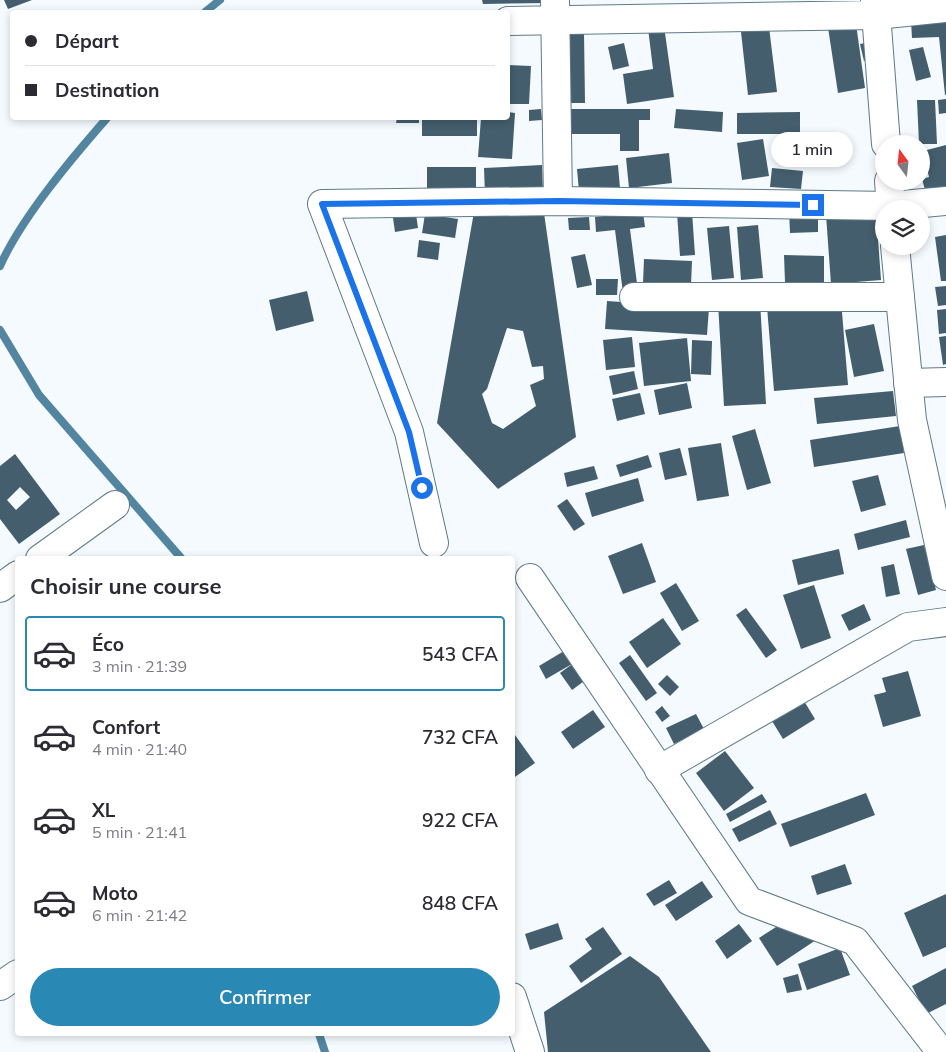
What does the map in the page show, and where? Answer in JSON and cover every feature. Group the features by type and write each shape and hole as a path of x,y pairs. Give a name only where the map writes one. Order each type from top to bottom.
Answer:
{"street":[{"path":"876,8 885,135"},
{"path":"510,21 554,10 946,8"},
{"path":"554,10 558,201"},
{"path":"434,544 409,432 322,204 890,199 946,201"},
{"path":"896,255 912,420 946,576"},
{"path":"634,297 900,297"},
{"path":"908,383 946,382"},
{"path":"44,556 115,505"},
{"path":"0,588 15,577"},
{"path":"530,578 749,902 855,941 941,1052"},
{"path":"659,770 908,627 946,622"},
{"path":"0,986 15,976"},
{"path":"515,1006 530,1052"}],"building":[{"path":"4,0 32,0 8,9"},
{"path":"482,0 548,0 548,3 483,4"},
{"path":"855,17 865,88 838,93 827,21"},
{"path":"946,17 945,95 939,37 912,38 911,21"},
{"path":"768,19 777,92 748,95 740,23"},
{"path":"664,26 674,97 627,104 623,74 653,69 648,28"},
{"path":"566,33 584,33 585,103 566,103"},
{"path":"872,42 876,58 864,61 860,44"},
{"path":"624,43 629,66 613,70 608,47"},
{"path":"923,47 931,77 916,81 909,50"},
{"path":"510,65 531,66 529,104 510,104"},
{"path":"946,99 946,113 939,114 938,100"},
{"path":"917,100 935,100 937,144 930,144 930,135 919,135"},
{"path":"541,109 542,120 529,121 529,110"},
{"path":"563,109 650,109 650,120 639,120 639,151 620,151 620,134 563,134"},
{"path":"676,109 723,112 722,132 674,128"},
{"path":"510,112 515,113 512,159 478,157 481,120 510,120"},
{"path":"800,112 800,134 737,134 737,113"},
{"path":"397,120 419,120 419,123 396,123"},
{"path":"422,120 477,120 477,136 422,136"},
{"path":"763,139 769,176 742,180 737,143"},
{"path":"807,139 808,162 780,164 779,141"},
{"path":"946,145 946,186 930,189 930,149"},
{"path":"669,153 672,183 629,188 626,158"},
{"path":"542,165 543,192 485,195 484,168"},
{"path":"618,165 620,188 579,191 577,169"},
{"path":"427,167 476,167 476,192 427,193"},
{"path":"772,168 803,171 801,189 770,187"},
{"path":"818,209 818,232 790,233 789,210"},
{"path":"875,211 875,255 879,255 881,280 831,284 826,215"},
{"path":"474,212 544,213 576,437 498,489 437,423","holes":["507,328 523,331 532,367 543,366 544,379 530,385 536,406 503,429 492,423 482,394 487,389"]},
{"path":"643,212 645,227 630,229 638,291 623,293 615,230 596,232 595,217"},
{"path":"692,212 695,255 680,256 677,213"},
{"path":"416,214 418,228 395,232 393,218"},
{"path":"425,214 458,219 455,238 422,233"},
{"path":"589,217 590,230 569,230 568,218"},
{"path":"758,225 763,278 741,280 737,227"},
{"path":"729,226 734,278 712,280 707,228"},
{"path":"946,235 946,281 941,281 935,237"},
{"path":"419,240 440,243 438,260 417,257"},
{"path":"585,254 592,285 577,288 571,257"},
{"path":"784,255 824,256 824,283 785,282"},
{"path":"644,259 692,261 691,285 643,283"},
{"path":"596,279 618,279 617,295 596,295"},
{"path":"946,286 946,305 938,306 935,287"},
{"path":"307,291 314,321 276,331 269,300"},
{"path":"841,300 848,385 774,391 767,307"},
{"path":"607,301 709,308 707,335 605,329"},
{"path":"760,301 766,404 724,406 718,303"},
{"path":"946,309 946,333 939,334 937,310"},
{"path":"874,324 884,371 854,377 845,330"},
{"path":"946,336 946,364 943,365 939,337"},
{"path":"632,337 635,367 606,370 603,340"},
{"path":"687,338 691,381 644,386 639,343"},
{"path":"692,340 712,341 711,375 691,374"},
{"path":"634,371 638,389 613,395 609,376"},
{"path":"687,383 692,408 659,415 654,390"},
{"path":"893,391 896,416 817,424 814,398"},
{"path":"640,393 645,414 617,421 612,399"},
{"path":"900,426 904,453 814,467 810,440"},
{"path":"755,429 771,483 747,490 732,436"},
{"path":"721,443 729,496 697,501 688,448"},
{"path":"680,448 687,475 665,480 659,453"},
{"path":"15,454 60,514 19,544 0,519 0,466","holes":["20,487 30,497 16,510 7,500"]},
{"path":"648,455 652,467 620,477 616,465"},
{"path":"594,466 598,479 567,487 564,473"},
{"path":"878,475 886,505 861,512 852,481"},
{"path":"638,478 644,501 592,517 585,493"},
{"path":"567,499 585,524 574,531 557,506"},
{"path":"906,520 910,537 858,550 854,534"},
{"path":"642,543 656,582 623,594 608,556"},
{"path":"924,545 936,590 918,595 906,549"},
{"path":"839,549 844,574 798,585 792,560"},
{"path":"894,564 900,594 886,597 881,567"},
{"path":"676,583 699,621 682,631 660,593"},
{"path":"814,585 831,638 801,649 783,595"},
{"path":"864,604 871,620 849,631 841,615"},
{"path":"746,608 777,650 766,658 736,615"},
{"path":"663,618 681,644 647,668 629,642"},
{"path":"564,651 572,664 546,679 539,666"},
{"path":"630,655 657,693 646,701 619,663"},
{"path":"575,662 587,679 572,690 560,673"},
{"path":"908,671 921,716 883,727 874,695 886,692 882,678"},
{"path":"667,675 679,687 670,696 658,684"},
{"path":"804,701 815,719 783,739 772,721"},
{"path":"662,706 670,716 662,722 655,712"},
{"path":"593,710 605,727 573,749 561,732"},
{"path":"696,714 704,729 674,744 666,728"},
{"path":"515,735 535,763 515,777"},
{"path":"725,751 754,788 724,811 696,773"},
{"path":"866,793 875,815 790,847 781,824"},
{"path":"762,794 767,802 730,822 726,814"},
{"path":"770,810 777,824 739,842 732,829"},
{"path":"845,864 852,884 817,895 811,876"},
{"path":"669,880 677,893 654,906 646,894"},
{"path":"702,881 713,897 676,921 665,905"},
{"path":"946,894 946,947 923,957 904,913"},
{"path":"798,913 816,940 777,966 759,938"},
{"path":"558,923 563,939 530,950 525,934"},
{"path":"739,924 752,941 727,959 715,941"},
{"path":"603,927 622,954 581,983 569,966 592,949 585,939"},
{"path":"840,948 850,975 807,990 798,964"},
{"path":"630,956 659,977 711,1052 548,1052 544,1012"},
{"path":"946,968 946,1004 926,1014 912,986"},
{"path":"798,974 802,990 787,993 783,978"}],"waterway":[{"path":"208,10 220,0"},
{"path":"0,266 9,247 34,208 105,120"},
{"path":"0,330 39,395 179,556"},
{"path":"320,1036 325,1052"}],"route":[{"path":"422,488 409,432 322,204 558,201 813,205"}]}
